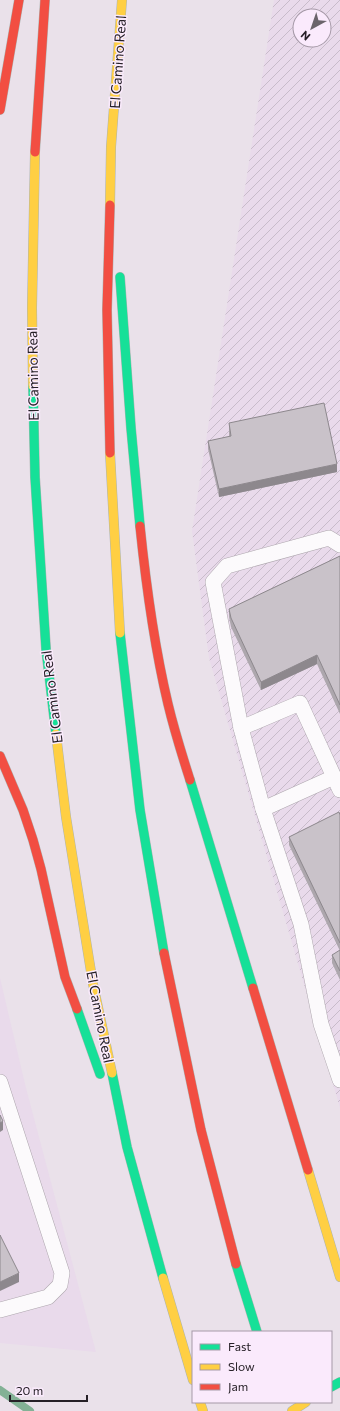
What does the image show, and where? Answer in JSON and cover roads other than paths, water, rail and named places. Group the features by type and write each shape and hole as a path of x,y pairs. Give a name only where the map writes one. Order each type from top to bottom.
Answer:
{"highway":[{"path":"0,110 19,0"},
{"name":"El Camino Real","path":"45,0 35,144 32,308 35,477 46,649 66,817 93,984 127,1147 164,1283 192,1377"},
{"name":"El Camino Real","path":"122,0 111,147 107,310 111,475 121,642 140,810 167,972 201,1130 232,1250 257,1331"},
{"path":"111,147 118,242"},
{"path":"120,266 133,465 150,600 163,680 179,744 340,1277"},
{"path":"0,756 23,810 41,868 65,977 127,1147"},
{"path":"292,1411 304,1403"}],"lane":[{"path":"340,545 329,538 227,566 214,582 241,728 263,809 301,924 321,1024 340,1080"},
{"path":"241,728 300,703 337,783 263,809"},
{"path":"0,1082 62,1273 60,1285 48,1297 0,1310"}],"waterway":[{"path":"0,1390 30,1411"}]}
